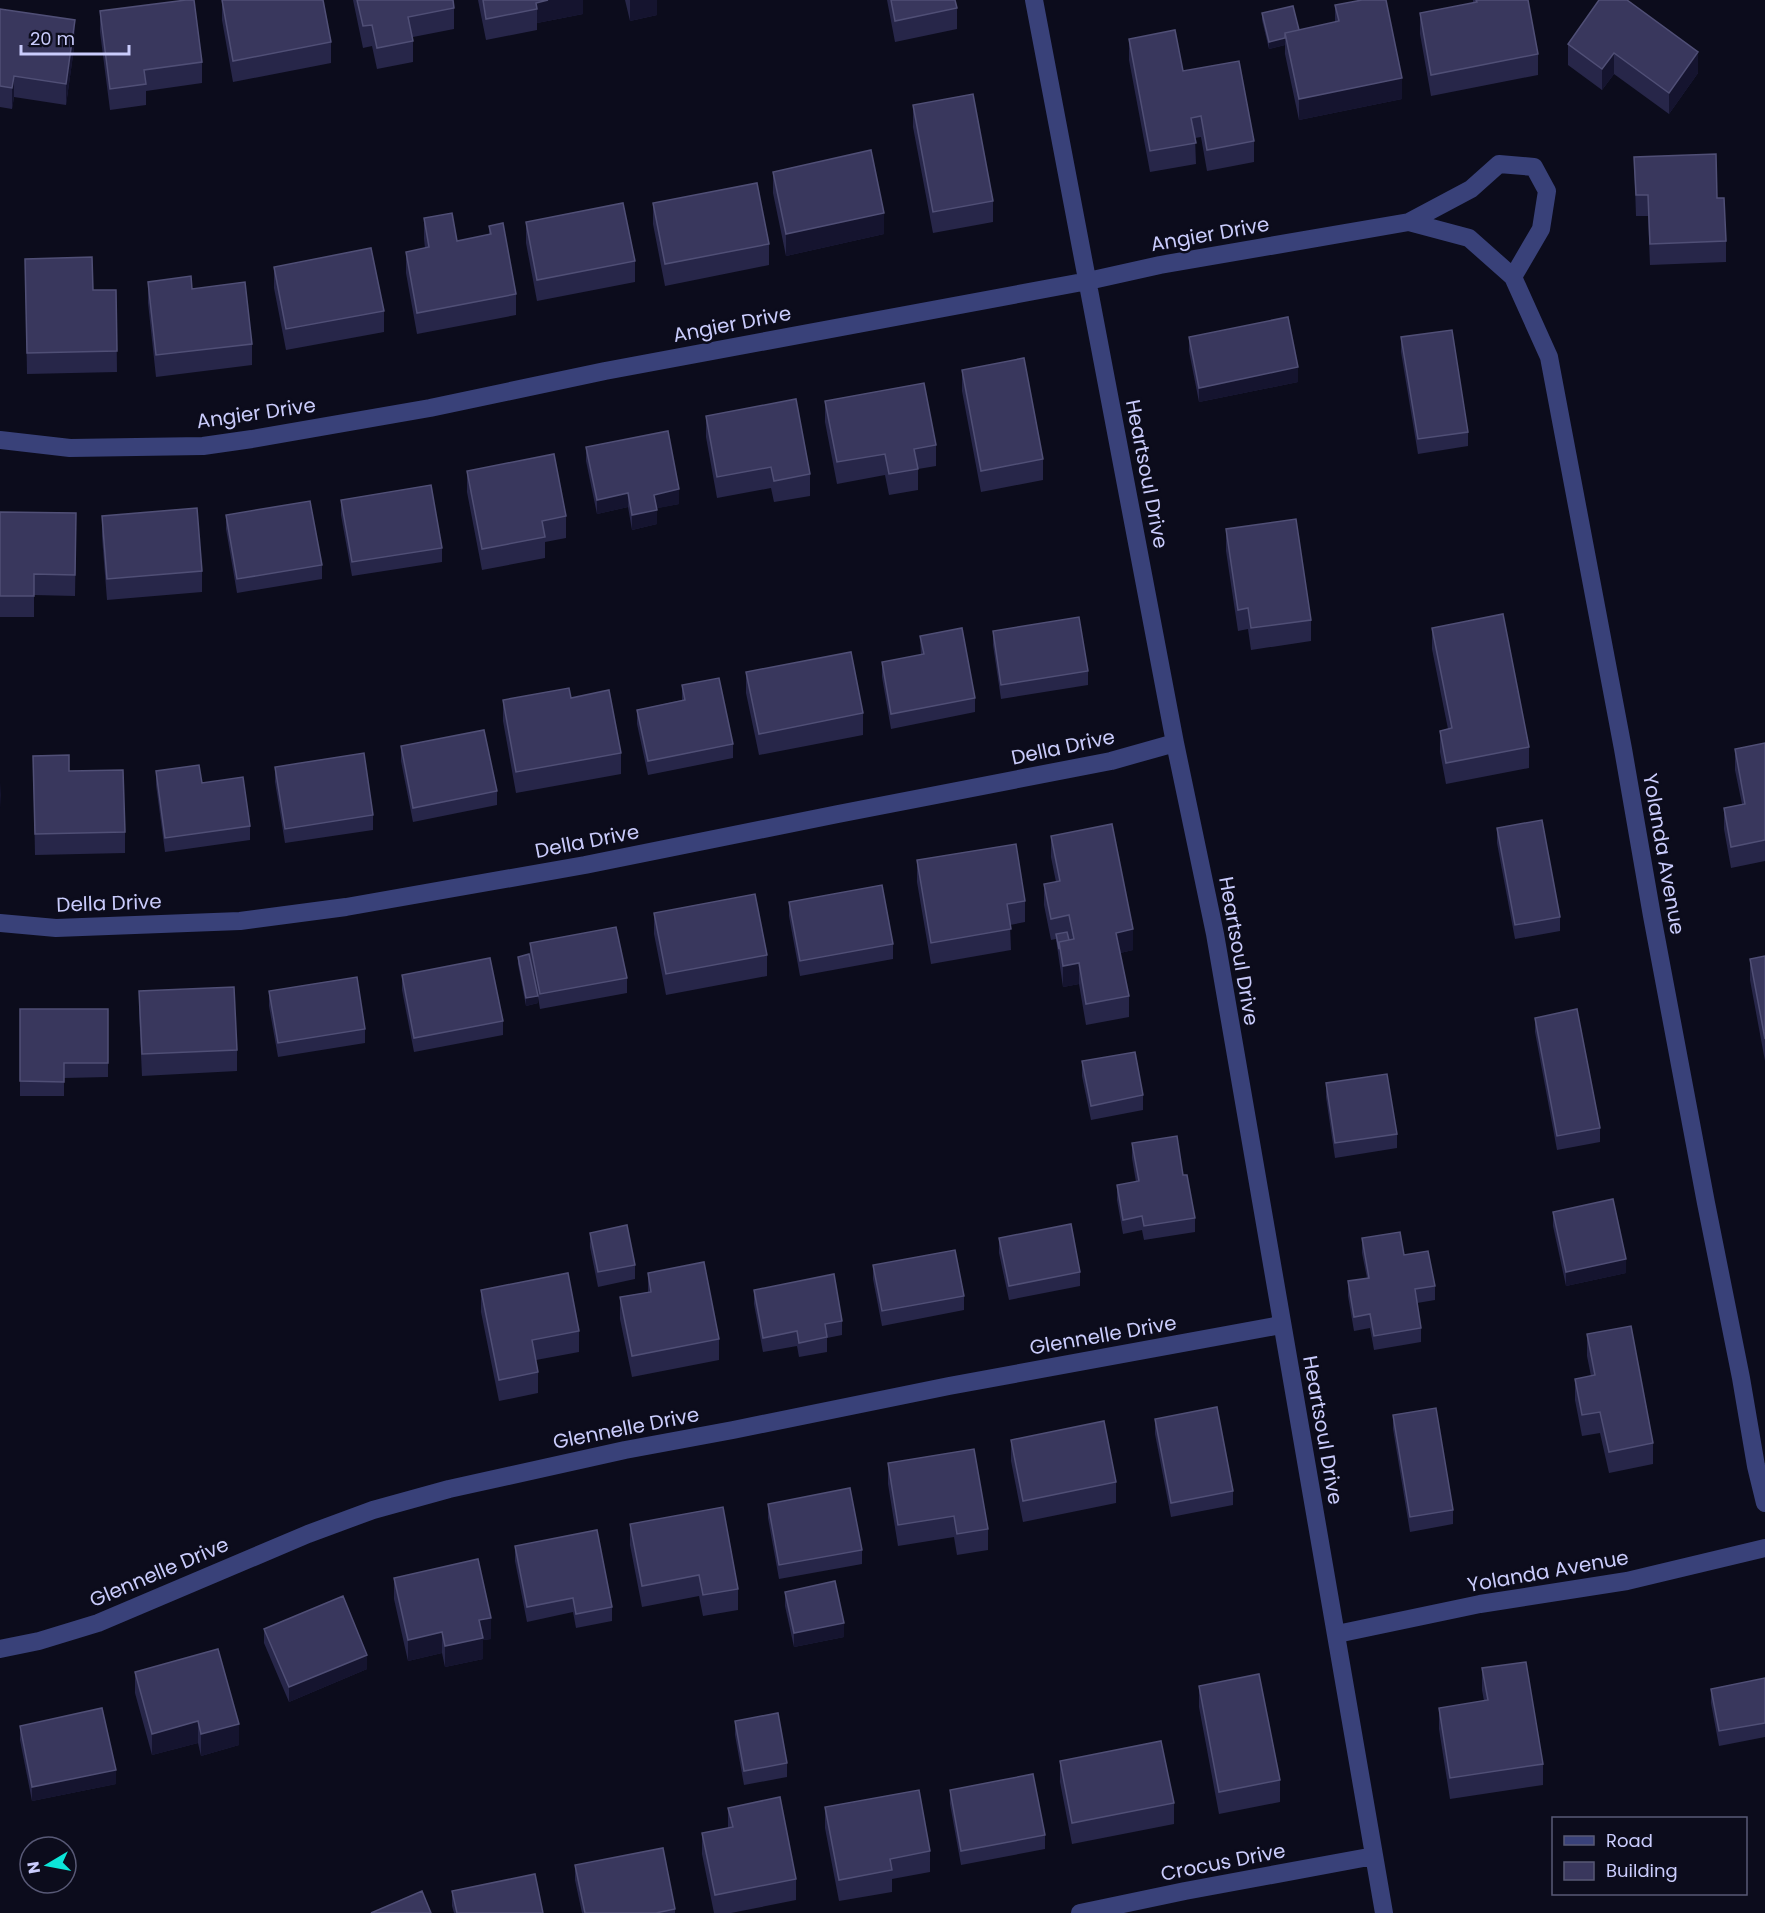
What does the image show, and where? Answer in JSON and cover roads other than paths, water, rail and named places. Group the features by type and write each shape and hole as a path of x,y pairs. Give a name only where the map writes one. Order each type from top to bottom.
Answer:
{"street":[{"name":"Heartsoul Drive","path":"1034,0 1175,743 1217,945 1384,1913"},
{"path":"1409,222 1471,189 1499,164 1534,167 1546,191 1540,229 1513,278"},
{"name":"Angier Drive","path":"0,440 70,448 203,446 430,408 605,371 1088,280 1160,264 1409,222 1469,238"},
{"name":"Yolanda Avenue","path":"1469,238 1513,278 1549,357 1701,1180 1765,1503"},
{"name":"Della Drive","path":"0,923 56,928 240,921 346,907 585,865 1111,761 1175,743"},
{"name":"Glennelle Drive","path":"0,1649 39,1641 98,1623 308,1534 373,1510 449,1489 625,1450 949,1386 1281,1325"},
{"name":"Yolanda Avenue","path":"1337,1634 1480,1605 1627,1581 1765,1548"},
{"name":"Crocus Drive","path":"1080,1913 1374,1856"}]}
